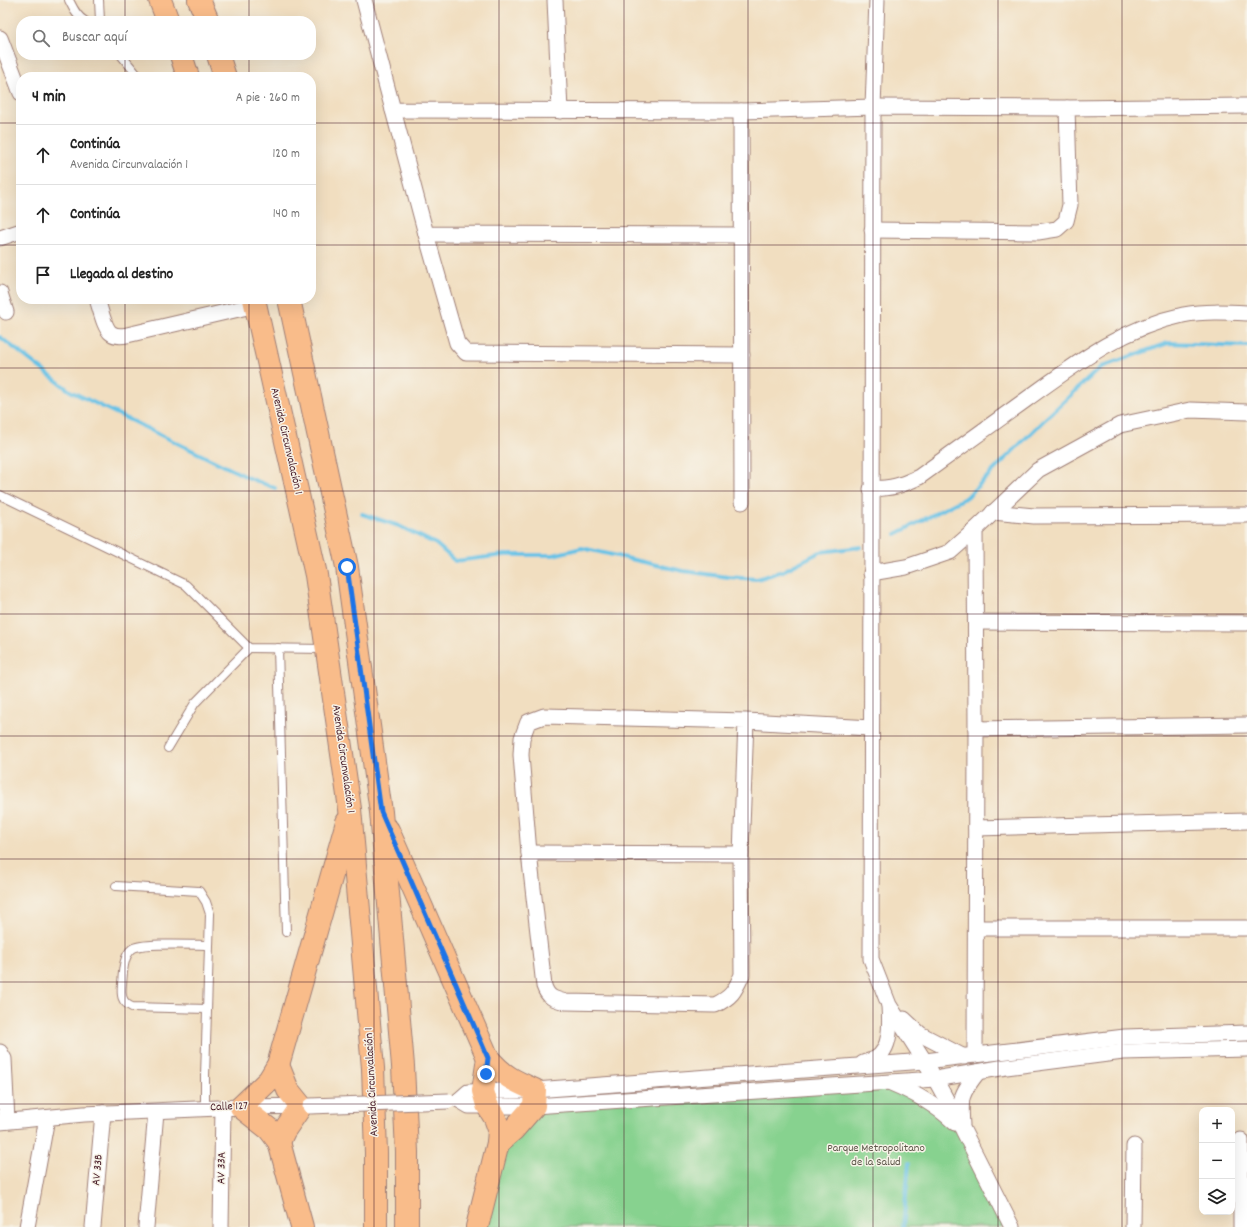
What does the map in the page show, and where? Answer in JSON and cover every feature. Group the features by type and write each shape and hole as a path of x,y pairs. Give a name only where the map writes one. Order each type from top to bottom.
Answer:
{"main road":[{"path":"160,0 166,16"},
{"path":"199,0 206,16"},
{"path":"183,60 186,72"},
{"path":"220,60 223,72"},
{"name":"Avenida Circunvalación 1","path":"255,304 316,575 350,809 373,1068 376,1153 376,1227"},
{"path":"290,304 347,567 381,812 403,1066 407,1152 407,1227"},
{"path":"302,1227 279,1142 269,1129 232,1108 269,1080 278,1065 350,809"},
{"path":"381,812 488,1058 497,1069 535,1098 513,1130 498,1143"},
{"path":"477,1227 498,1143 499,1129 485,1098 488,1058"},
{"path":"278,1065 288,1090 305,1106 284,1131 279,1142"}],"street":[{"path":"364,0 426,234 457,343 466,353 742,355"},
{"path":"555,0 560,110"},
{"path":"877,0 873,107 872,230 871,959 889,1005 935,1079 963,1130 1012,1227"},
{"path":"0,38 16,80"},
{"path":"393,110 740,110 873,107 1067,108 1247,106"},
{"path":"872,230 1038,232 1057,229 1066,221 1070,206 1067,108"},
{"path":"740,110 742,502"},
{"path":"0,238 16,233"},
{"path":"426,234 740,235"},
{"path":"0,293 6,312"},
{"path":"99,304 107,327 111,333 118,336 247,304"},
{"path":"872,489 901,486 919,477 1090,354 1128,333 1147,325 1185,314 1212,312 1247,313"},
{"path":"871,573 906,567 950,552 1038,470 1120,425 1190,410 1247,412"},
{"path":"993,512 1034,516 1247,515"},
{"path":"969,1056 976,928 975,530"},
{"path":"976,622 1247,623"},
{"path":"746,721 741,854 742,975 734,992 715,1005 566,1002 555,999 546,994 529,853 521,755 522,738 528,722 544,716 746,721 871,728"},
{"path":"976,729 1247,725"},
{"path":"976,828 1247,821"},
{"path":"529,853 741,854"},
{"path":"976,928 1247,928"},
{"path":"889,1005 920,1034 969,1056"},
{"path":"853,1067 876,1058 882,1053 887,1043 889,1032 889,1005"},
{"path":"535,1098 925,1061 1125,1037 1247,1034"},
{"path":"485,1098 535,1098 935,1079 1006,1067 1123,1052 1247,1049"},
{"path":"0,1052 4,1059 4,1121"},
{"path":"1002,1052 1006,1067"},
{"path":"963,1130 961,1097 978,1072"},
{"path":"888,1082 929,1102 963,1130"},
{"name":"Calle 127","path":"4,1121 103,1113 156,1112 205,1108 305,1106 454,1100 468,1092 485,1098"},
{"name":"AV 33A","path":"221,1227 232,1108"},
{"path":"146,1227 156,1112"},
{"name":"AV 33B","path":"93,1227 103,1113"},
{"path":"27,1227 47,1118"},
{"path":"1241,1140 1241,1227"},
{"path":"1133,1227 1134,1146"}],"lane":[{"path":"69,0 79,16"},
{"path":"99,0 100,16"},
{"path":"125,60 135,72"},
{"path":"0,495 186,585 249,648 326,649"},
{"path":"168,748 195,703 249,648"},
{"path":"278,648 286,932"},
{"path":"116,886 199,891 206,902 210,914 205,1108"},
{"path":"207,1009 132,1007 127,1005 121,995 124,963 132,948 143,945 209,945"}],"green space":[{"name":"Parque Metropolitano de la Salud","path":"888,1082 963,1130 1012,1227 477,1227 498,1143 534,1106"}],"waterway":[{"path":"0,337 70,391 249,478 275,488"},
{"path":"896,534 967,497 1044,420 1101,367 1168,343 1247,346"},
{"path":"362,514 399,526 436,544 455,561 505,555 553,555 582,548 683,571 757,579 783,571 820,552 861,547"},
{"path":"903,1227 909,1163"}],"route":[{"path":"347,567 381,812 488,1058 486,1074"}]}
